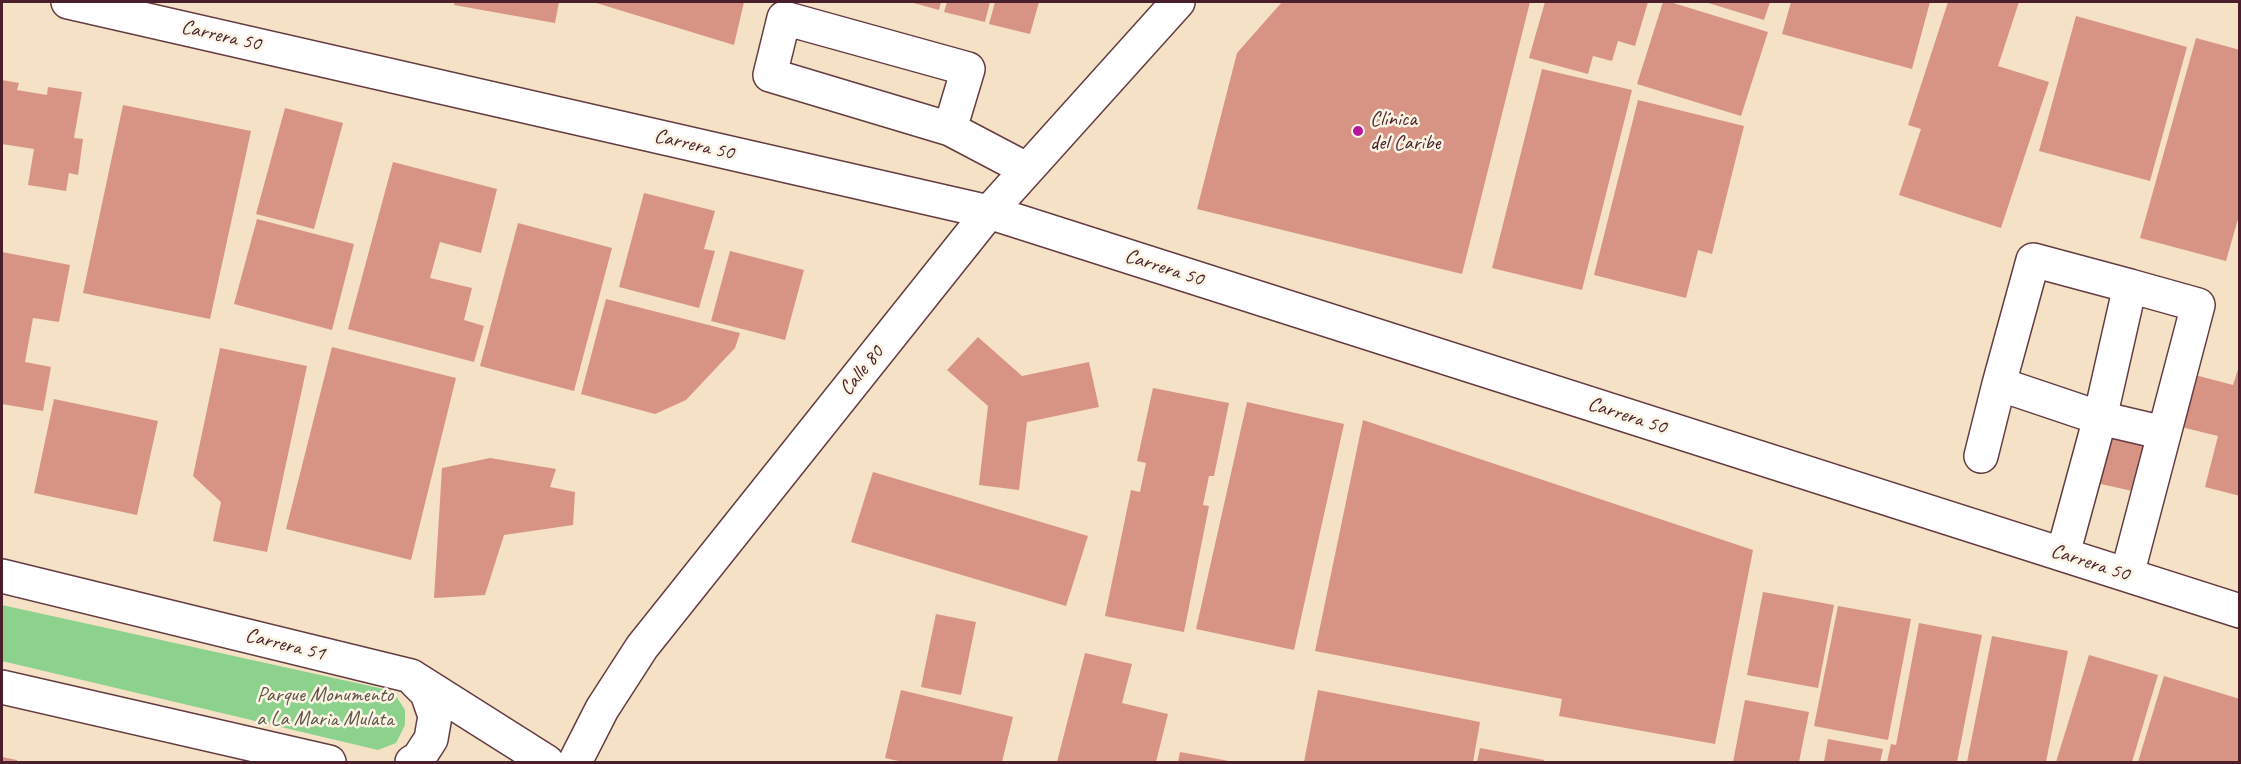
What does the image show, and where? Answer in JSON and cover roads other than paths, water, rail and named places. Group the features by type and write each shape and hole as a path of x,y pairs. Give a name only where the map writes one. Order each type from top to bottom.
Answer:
{"street":[{"name":"Carrera 50","path":"68,2 989,212 2240,611"},
{"name":"Calle 80","path":"575,762 602,709 642,647 989,212 1178,2"},
{"path":"950,129 968,69 786,10 770,75 950,129 1026,169"},
{"path":"1981,456 2033,260 2198,304 2127,575"},
{"path":"2062,554 2100,418 2130,286"},
{"path":"1999,384 2100,418 2164,433"},
{"name":"Carrera 51","path":"2,576 411,676 548,762"},
{"path":"411,676 427,693 435,716 431,739 418,759 411,762"},
{"path":"2,687 329,762"}],"place":[{"name":"Clínica del Caribe","path":"1358,131"}],"park label":[{"name":"Parque Monumento a La Maria Mulata","path":"325,707"}]}
